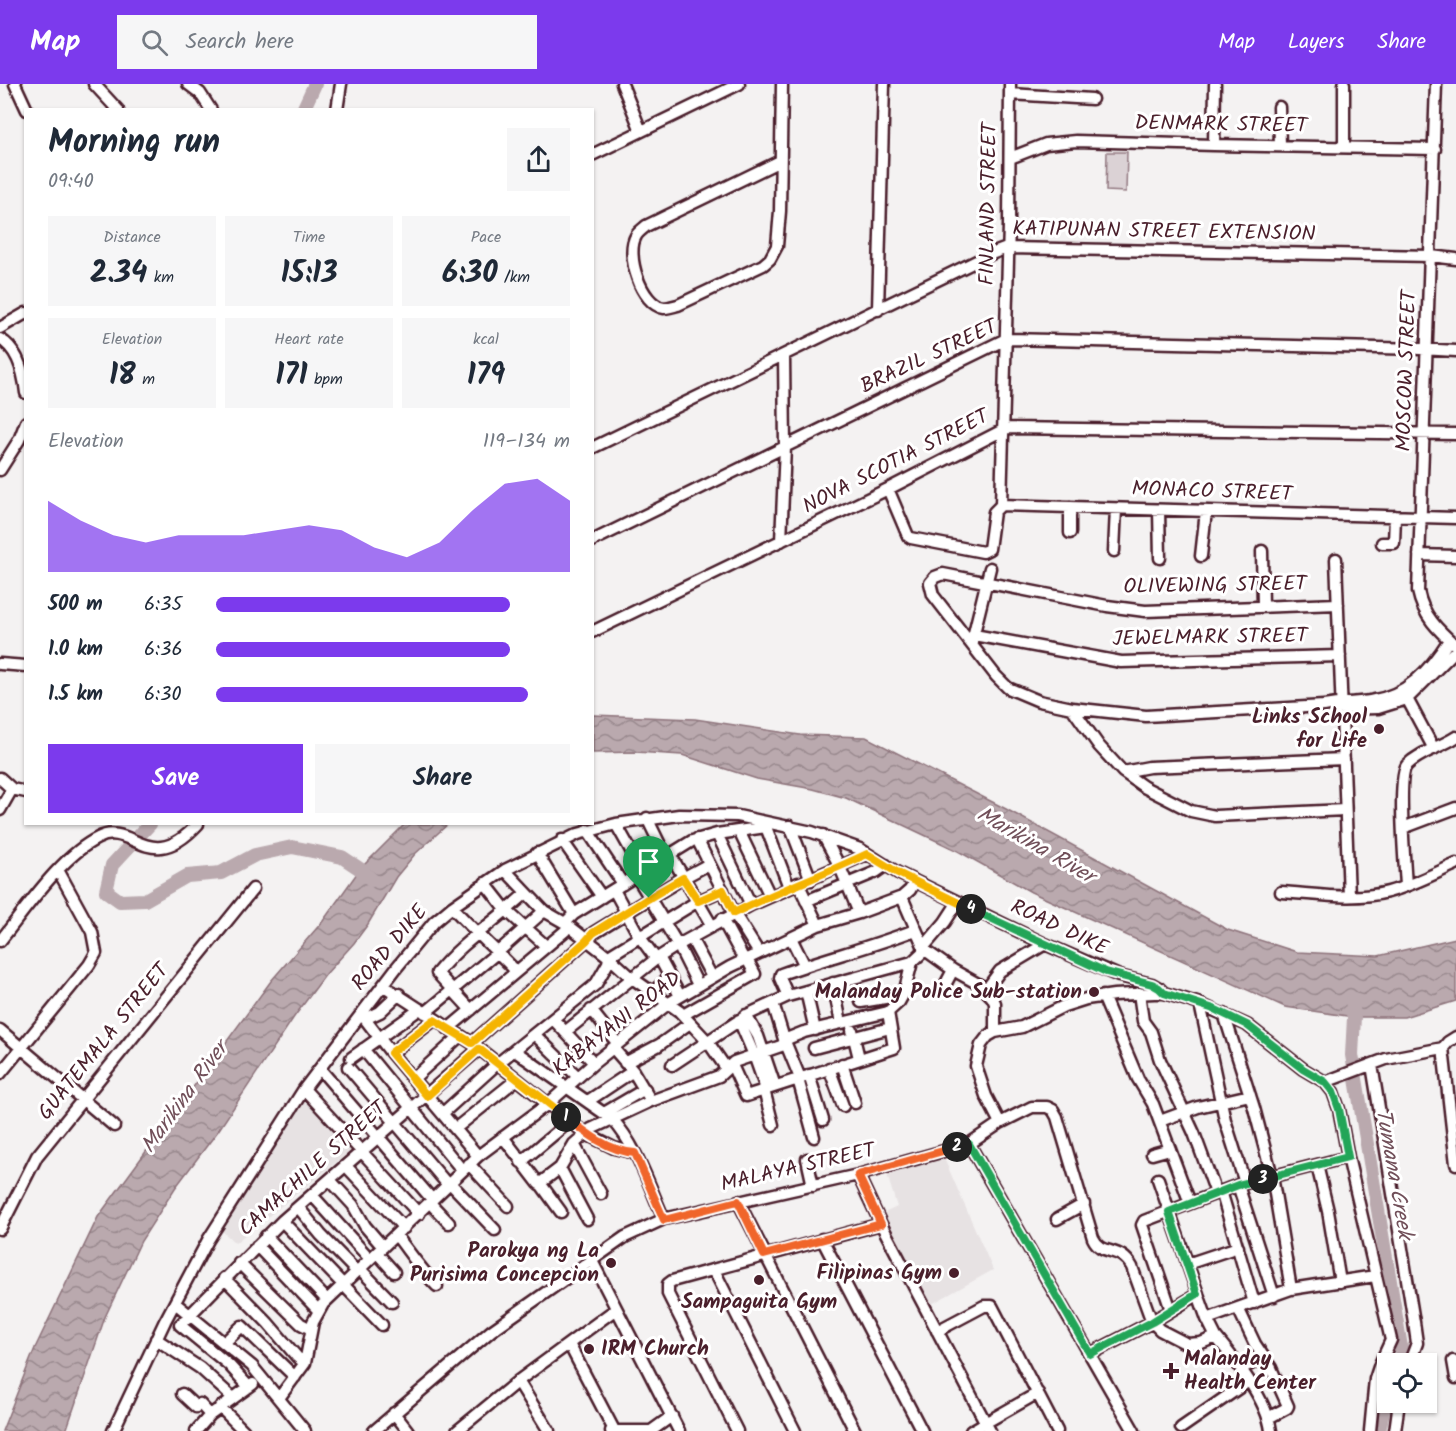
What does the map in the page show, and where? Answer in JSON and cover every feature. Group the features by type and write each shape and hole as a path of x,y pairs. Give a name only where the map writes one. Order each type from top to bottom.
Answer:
{"street":[{"path":"15,84 26,108"},
{"path":"94,84 116,108"},
{"path":"188,84 200,93 210,108"},
{"path":"338,108 341,84"},
{"path":"622,84 641,131"},
{"path":"594,154 740,84"},
{"path":"780,161 646,226 636,235 632,254 637,278 643,292 651,301 663,308 678,305 763,265 770,259 777,246 780,211 782,84"},
{"path":"878,309 884,84"},
{"path":"1214,145 1215,84"},
{"path":"1344,84 1344,147"},
{"name":"MOSCOW STREET","path":"1436,84 1418,584 1420,601 1430,620 1454,645"},
{"path":"1010,89 1092,99"},
{"name":"FINLAND STREET","path":"888,489 908,536 911,538 983,552 989,549 994,512 1000,505 1006,339 1010,89"},
{"path":"1279,107 1280,146"},
{"name":"DENMARK STREET","path":"1010,158 1046,144 1063,141 1435,149"},
{"name":"KATIPUNAN STREET EXTENSION","path":"594,447 1008,248 1431,256 1456,260"},
{"path":"0,328 24,315"},
{"path":"10,323 3,341 22,362 24,378"},
{"name":"BRAZIL STREET","path":"594,540 1006,339 1456,351"},
{"path":"781,541 785,447 784,355"},
{"path":"0,470 19,440 24,427"},
{"name":"NOVA SCOTIA STREET","path":"594,631 888,489 1002,430 1013,427 1456,434"},
{"name":"MONACO STREET","path":"1000,505 1456,518"},
{"path":"1070,507 1070,532"},
{"path":"1114,551 1116,509"},
{"path":"1159,510 1160,558"},
{"path":"1201,556 1206,511"},
{"path":"1382,543 1394,543 1395,516"},
{"path":"1262,551 1263,606"},
{"path":"1419,555 1456,556"},
{"path":"1336,559 1349,896"},
{"path":"990,568 973,639 996,676 1008,688 1039,701 1072,708 1146,716 1378,704 1405,694 1438,657 1454,645"},
{"name":"OLIVEWING STREET","path":"973,639 933,595 930,583 935,577 943,574 1107,606 1145,611 1338,604"},
{"name":"JEWELMARK STREET","path":"973,639 1121,662 1340,656"},
{"path":"0,664 24,666"},
{"path":"1405,694 1434,749"},
{"path":"1072,708 1099,746 1123,772 1144,787 1191,811 1215,816 1345,810"},
{"path":"1406,886 1403,772 1409,763 1456,737"},
{"path":"1123,772 1149,767 1344,759"},
{"path":"0,778 12,789 24,792"},
{"path":"0,810 12,789"},
{"path":"1403,828 1456,808"},
{"name":"ROAD DIKE","path":"113,1431 156,1339 208,1240 304,1089 363,1017 415,944 434,922 505,870 562,840 587,830 679,815 738,816 766,824 790,826 823,835 867,854 915,881 1046,944 1119,976 1152,984 1164,993"},
{"path":"588,1101 659,1045 686,1019 754,975 755,972 698,901 647,819"},
{"path":"616,824 649,898 678,945 698,985"},
{"path":"448,1029 565,931 566,924 574,915 697,839 766,824 794,885 806,901 818,925"},
{"path":"0,941 58,870 76,852 99,837 108,834 118,835 152,847 166,847 188,834 197,825"},
{"path":"790,826 811,880"},
{"path":"587,830 619,887 627,912 639,936 657,958 680,996"},
{"path":"739,831 770,896"},
{"path":"717,834 751,904"},
{"path":"823,835 840,867 859,913"},
{"path":"697,839 734,913 759,953"},
{"path":"562,840 602,897"},
{"path":"537,853 574,915"},
{"path":"565,1032 657,958 678,945 751,904 867,854"},
{"name":"CAMACHILE STREET","path":"249,1387 230,1365 180,1325 190,1313 282,1221 394,1122 427,1096 475,1046 593,933 709,864"},
{"path":"1281,892 1349,896 1387,892 1456,864"},
{"path":"806,901 848,885 886,865"},
{"path":"0,1074 89,965 96,953 92,932 58,870"},
{"path":"505,870 544,911 566,924 632,978 669,1003 729,1067 745,1095 895,1047 888,1012"},
{"path":"915,881 902,897 924,949 987,990 995,1003 995,1032"},
{"path":"485,883 507,911 546,946"},
{"name":"GUATEMALA STREET","path":"0,1229 37,1156 253,889"},
{"path":"443,1113 497,1064 596,984 609,957 698,901 723,890"},
{"path":"471,1010 437,973 477,934 526,893"},
{"name":"KABAYANI ROAD","path":"279,1398 305,1363 311,1329 318,1311 327,1300 478,1156 549,1102 669,1003 712,976 818,925 902,897"},
{"path":"608,1116 719,1077 729,1067 781,1046 789,1038 888,1012 894,1008 903,995 912,962 945,922 958,902"},
{"path":"452,907 516,971"},
{"path":"391,1053 426,1014 544,911"},
{"path":"788,996 780,975 827,957 874,946 915,930"},
{"path":"691,938 712,976"},
{"path":"791,938 805,966"},
{"path":"987,990 1000,971 1046,944"},
{"path":"672,1065 743,1018 788,996 912,962"},
{"path":"945,985 953,970"},
{"path":"652,993 669,977"},
{"path":"833,983 859,1058"},
{"path":"384,986 475,1046 516,1080 549,1102 586,1134 614,1148 635,1153"},
{"path":"806,991 815,1030"},
{"path":"1139,993 1143,1021 1151,1032 1160,1060 1219,1192 1254,1303"},
{"path":"1000,1123 986,1096 976,1066 981,1045 988,1036 995,1032 1022,1027 1071,1004 1103,996 1164,993 1200,1004 1247,1025 1303,1069 1325,1082 1333,1092 1339,1109 1391,1340 1376,1379 1370,1431"},
{"path":"399,994 380,1012 363,1017 478,1156"},
{"path":"861,1002 903,995"},
{"path":"1103,996 1138,1078 1153,1104 1190,1203"},
{"path":"773,1003 786,1041 823,1120"},
{"path":"1200,1004 1241,1184 1274,1296"},
{"path":"591,1011 651,1101"},
{"path":"426,1014 379,1038 363,1049 350,1063 394,1122 449,1184 495,1230"},
{"path":"1224,1014 1250,1095 1272,1176 1291,1289"},
{"path":"743,1018 759,1053 768,1088 773,1125"},
{"path":"554,1020 594,1063"},
{"path":"814,1048 890,1028"},
{"path":"0,1030 114,1126"},
{"path":"535,1035 578,1077"},
{"path":"413,1079 460,1036"},
{"path":"1325,1082 1403,1054 1443,1048 1456,1037"},
{"path":"1443,1048 1450,1072 1456,1164"},
{"path":"363,1049 411,1109 465,1167 508,1206"},
{"path":"515,1051 608,1116 624,1133 664,1220"},
{"path":"842,1064 855,1103"},
{"path":"1368,1066 1414,1322 1417,1343 1413,1353"},
{"path":"829,1068 843,1106"},
{"path":"320,1069 430,1197 431,1202 449,1223"},
{"path":"802,1078 814,1137"},
{"path":"456,1128 516,1080"},
{"path":"304,1089 419,1214"},
{"path":"539,1184 560,1168 574,1144 645,1089"},
{"path":"1160,1121 1250,1095"},
{"name":"MALAYA STREET","path":"374,1431 490,1332 625,1237 664,1220 858,1175 969,1144 1000,1123 1032,1107 1047,1107 1053,1110 1059,1121 1084,1204"},
{"path":"520,1162 570,1120"},
{"path":"503,1137 520,1162 561,1212"},
{"path":"574,1144 591,1180 601,1194"},
{"path":"969,1144 1134,1431"},
{"path":"1152,1154 1170,1149"},
{"path":"1171,1310 1142,1223 1241,1184 1348,1157"},
{"path":"807,1159 813,1186"},
{"path":"1317,1165 1328,1211 1340,1282"},
{"path":"346,1166 400,1232 420,1269 437,1286"},
{"path":"560,1168 587,1219"},
{"path":"858,1175 881,1224 987,1427"},
{"path":"1158,1179 1207,1318 1216,1337 1242,1368 1268,1418 1271,1431"},
{"path":"330,1180 353,1205 377,1253"},
{"path":"312,1195 377,1253 394,1272"},
{"path":"738,1201 855,1431"},
{"path":"1057,1219 1084,1204 1096,1244 1106,1250 1120,1253 1130,1263 1152,1322 1165,1334 1187,1344 1196,1344 1216,1337"},
{"path":"298,1207 321,1235 392,1302"},
{"path":"282,1221 382,1325"},
{"path":"736,1431 666,1288 672,1281 881,1224"},
{"path":"266,1236 327,1300"},
{"path":"822,1239 922,1431"},
{"path":"256,1246 318,1311"},
{"path":"1187,1264 1238,1247"},
{"path":"591,1259 679,1431"},
{"path":"239,1263 301,1324 311,1329"},
{"path":"714,1270 795,1431"},
{"path":"1207,1318 1291,1289 1375,1276"},
{"path":"224,1278 305,1363"},
{"path":"1090,1354 1152,1322 1197,1294"},
{"path":"175,1303 243,1358 306,1431"},
{"path":"937,1331 984,1306 991,1306 1057,1431"},
{"path":"1238,1308 1255,1344 1271,1368 1288,1407 1268,1418"},
{"path":"457,1431 518,1380 616,1309"},
{"path":"224,1343 242,1326 295,1377"},
{"path":"156,1339 200,1368 232,1397"},
{"path":"569,1344 612,1430 651,1431 672,1416"},
{"path":"1242,1368 1264,1358"},
{"path":"1453,1361 1456,1377"},
{"path":"196,1431 210,1415 232,1397 262,1378"},
{"path":"518,1380 549,1431"},
{"path":"1181,1428 1249,1382"},
{"path":"182,1394 196,1407 200,1404 210,1415"},
{"path":"970,1431 987,1427 1038,1394"},
{"path":"220,1407 244,1431"},
{"path":"394,1413 408,1431"},
{"path":"1395,1431 1397,1413"},
{"path":"469,1420 476,1431"}],"shaded area":[{"path":"1107,152 1127,152 1126,192 1106,191"},
{"path":"303,1093 355,1147 235,1243 219,1228"},
{"path":"943,1156 993,1270 928,1306 880,1215 897,1207 886,1171"}],"water":[{"name":"Marikina River","path":"594,715 695,719 800,735 866,737 1006,809 1228,930 1297,952 1378,956 1456,938 1456,1001 1404,1017 1354,1017 1285,1007 1031,892 958,851 846,798 813,789 757,779 682,755 636,752 594,753"},
{"path":"404,825 447,825 415,854 396,877 368,924 294,1017 218,1131 175,1188 141,1241 105,1317 66,1431 2,1431 35,1348 98,1217 271,981 323,921 360,869"}],"waterway":[{"path":"304,108 315,84"},
{"path":"149,825 112,865 106,891 120,901 145,900 187,876 221,873 255,855 292,847 342,857 372,880"},
{"name":"Tumana Creek","path":"1352,1000 1354,1017 1352,1055 1402,1353"},
{"name":"Tumana Creek","path":"1379,1431 1383,1413"}],"place":[{"name":"Links School for Life","path":"1379,729"},
{"name":"Malanday Police Sub-station","path":"1094,992"},
{"name":"Parokya ng La Purisima Concepcion","path":"611,1263"},
{"name":"Filipinas Gym","path":"954,1273"},
{"name":"Sampaguita Gym","path":"759,1280"},
{"name":"IRM Church","path":"589,1349"},
{"name":"Malanday Health Center","path":"1171,1371"}],"route":[{"path":"867,854 898,873 1106,972 1152,984 1164,993 1214,1009 1247,1025 1303,1069 1325,1082 1333,1092 1339,1109 1348,1157 1238,1185 1169,1212 1197,1294 1152,1322 1090,1354 969,1144 858,1175 881,1224 764,1255 738,1201 664,1220 635,1153 614,1148 586,1134 549,1102 541,1099 479,1049 427,1096 391,1053 434,1020 472,1043 589,936 649,898 683,878 698,901 723,890 734,913 867,854"}]}
